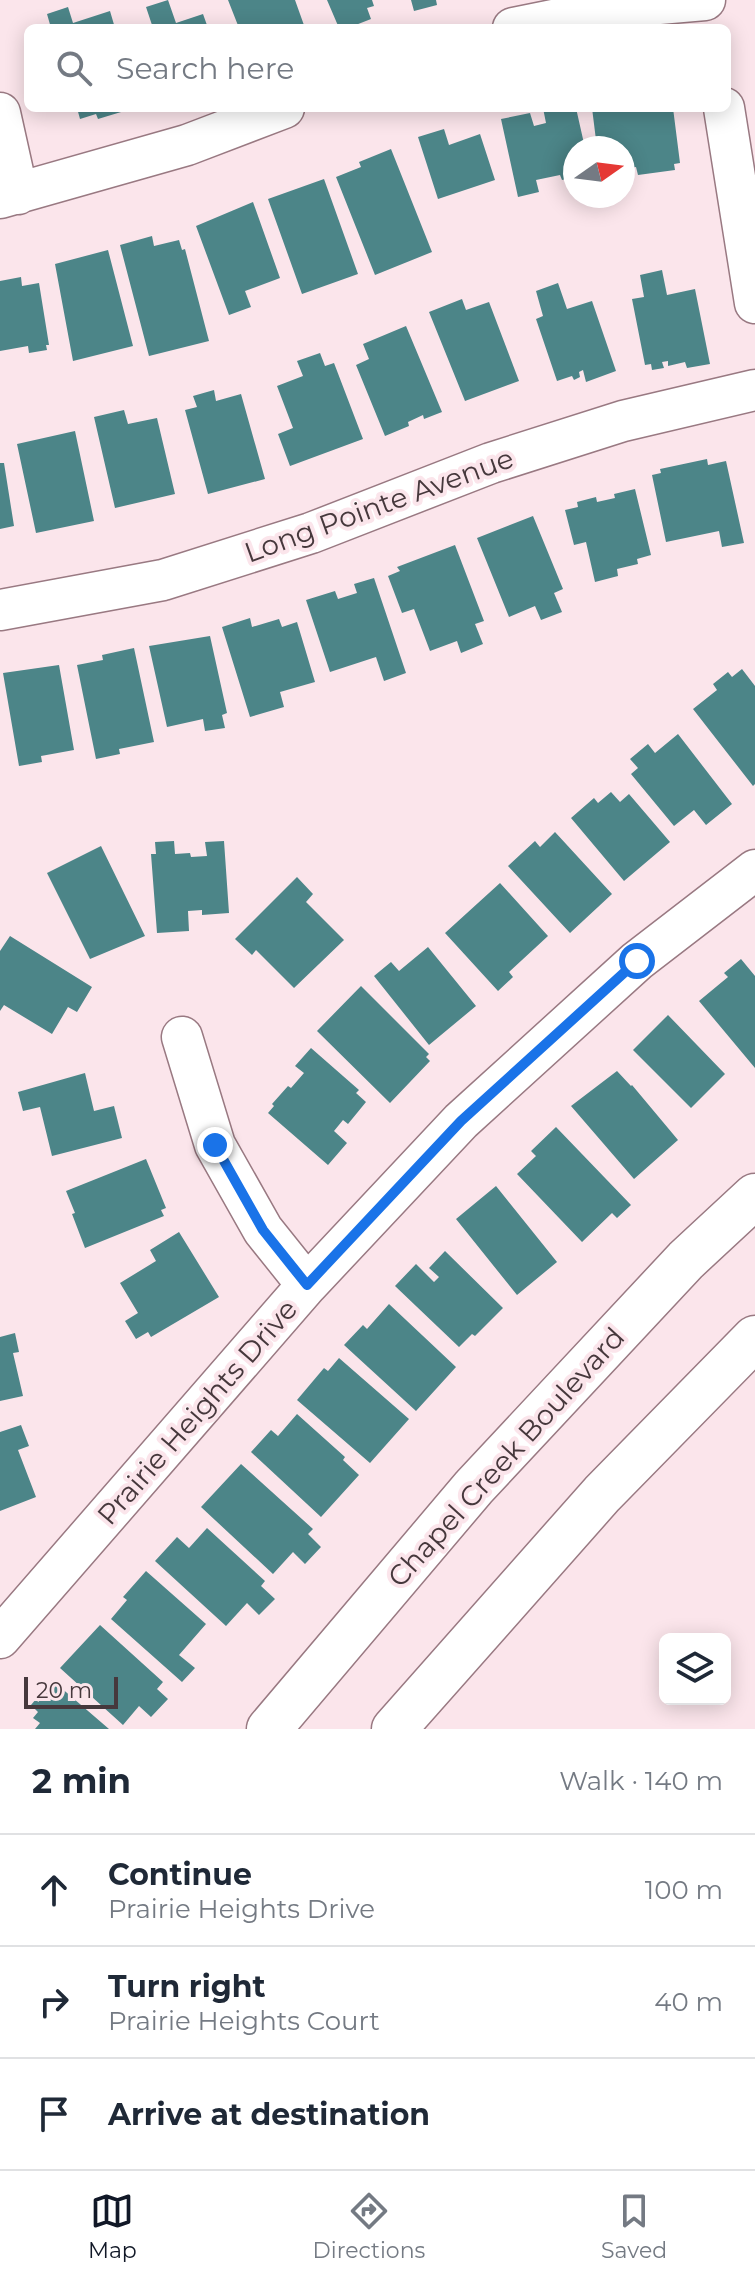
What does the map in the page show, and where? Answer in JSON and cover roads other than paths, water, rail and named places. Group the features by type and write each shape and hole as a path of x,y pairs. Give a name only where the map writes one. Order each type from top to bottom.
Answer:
{"main road":[{"name":"Chapel Creek Boulevard","path":"269,1729 474,1487 686,1260 755,1196"},
{"path":"394,1729 602,1494 755,1338"}],"street":[{"path":"533,24 613,8 707,0 712,24"},
{"path":"0,113 9,196 187,145 274,112"},
{"path":"725,112 755,303"},
{"name":"Long Pointe Avenue","path":"0,610 163,580 311,533 491,463 623,421 755,390"},
{"name":"Prairie Heights Drive","path":"0,1638 307,1285 461,1121 637,961 755,870"},
{"path":"182,1037 215,1145 263,1230 307,1285"}]}
